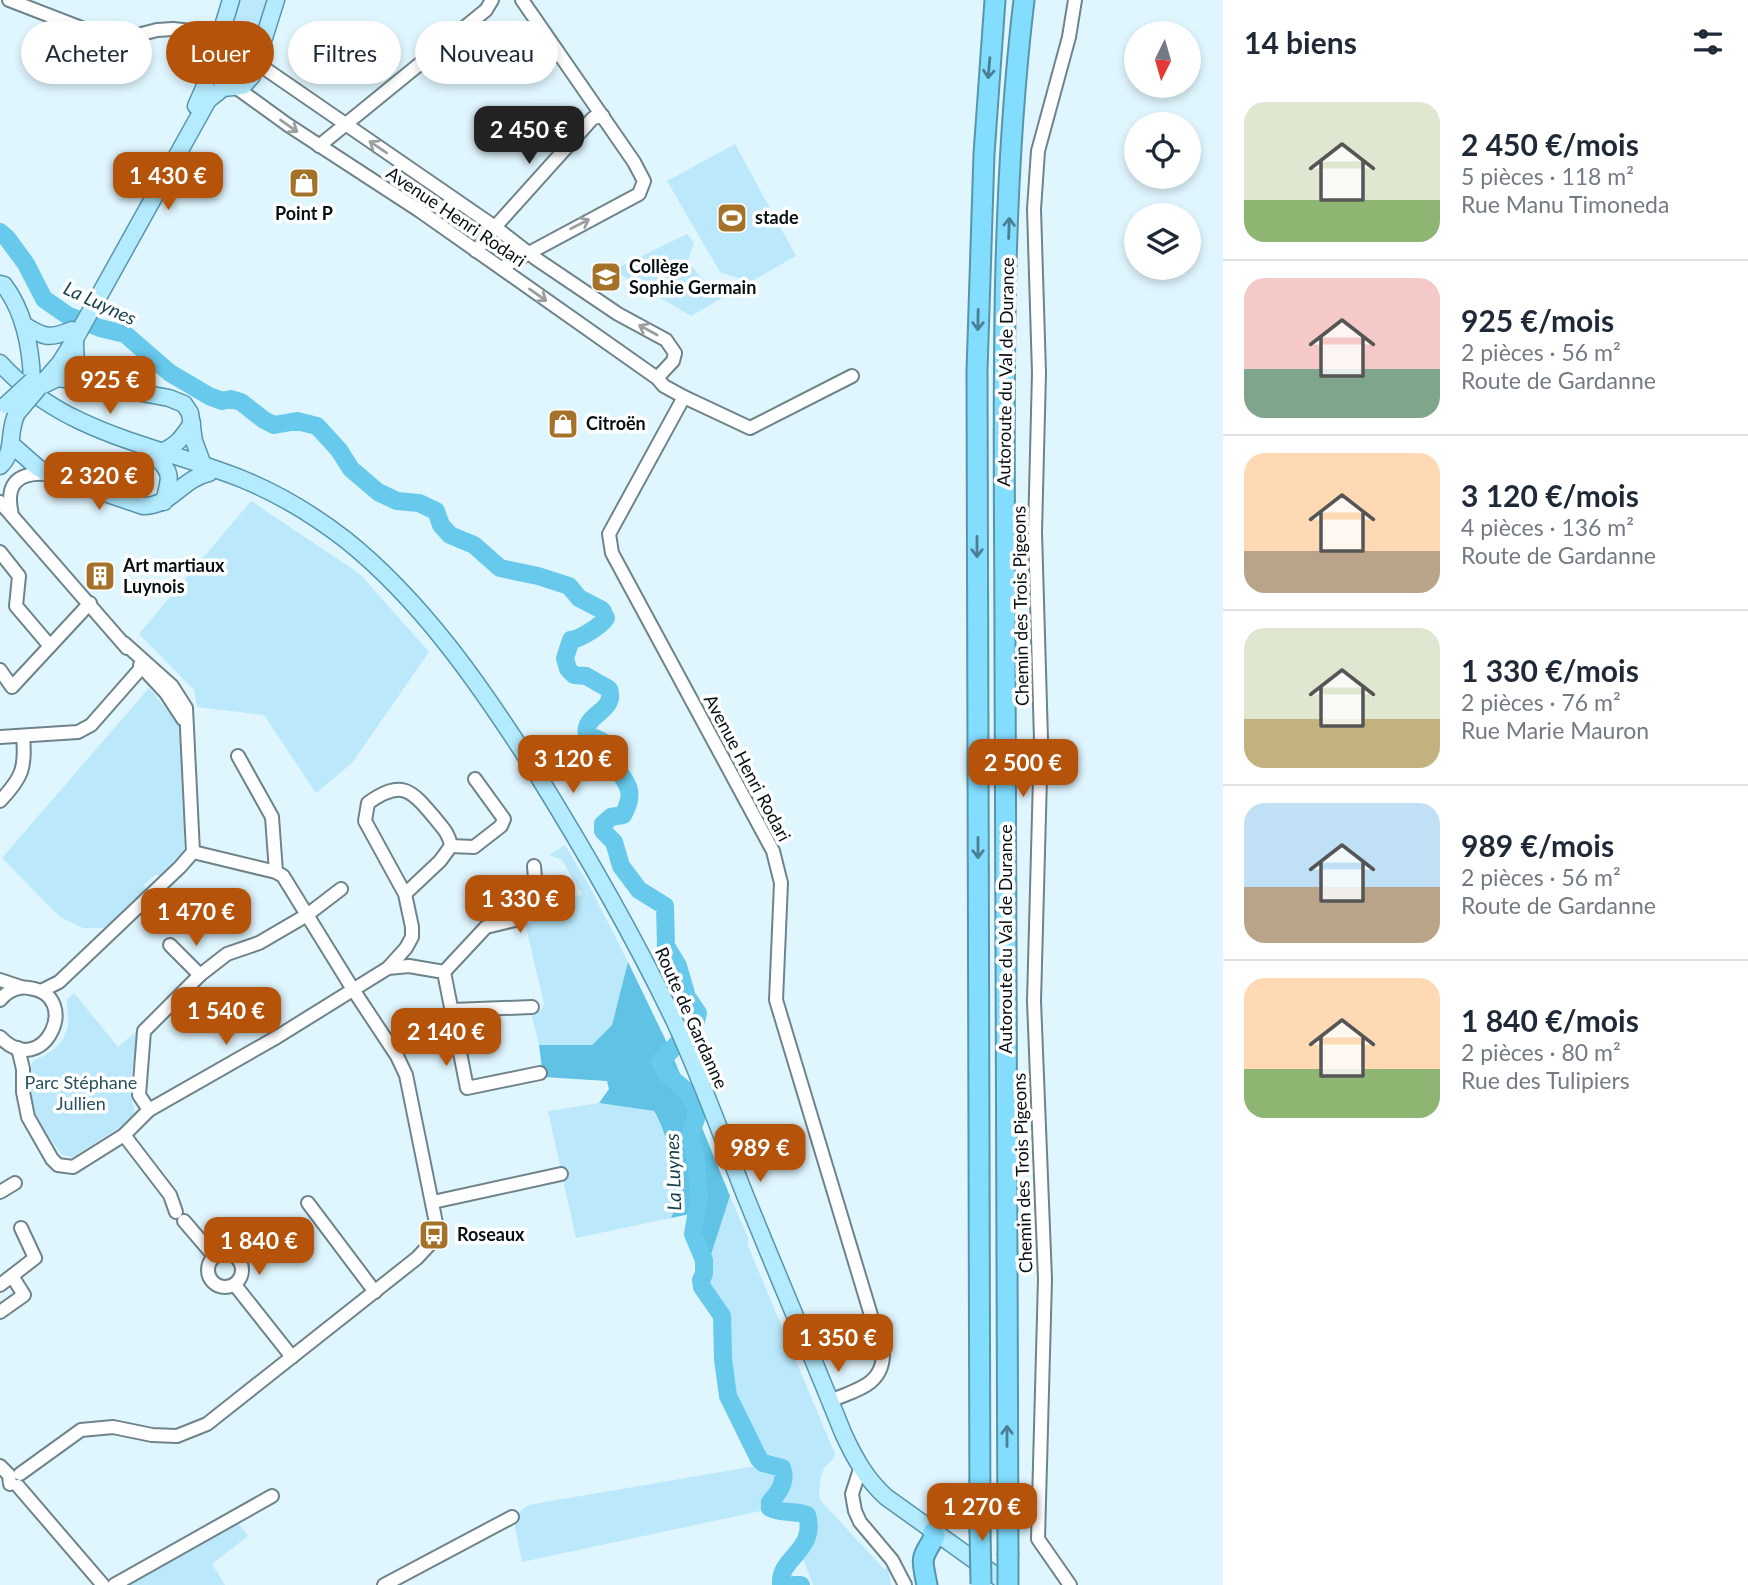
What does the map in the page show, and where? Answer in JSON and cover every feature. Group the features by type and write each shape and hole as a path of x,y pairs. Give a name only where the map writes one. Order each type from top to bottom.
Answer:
{"highway":[{"name":"Autoroute du Val de Durance","path":"981,1585 977,384 984,155 995,0"},
{"name":"Autoroute du Val de Durance","path":"1009,1585 1005,430 1009,209 1024,0"},
{"path":"927,1585 922,1564 926,1547 932,1538 951,1543"}],"main road":[{"path":"225,21 231,0"},
{"path":"270,21 276,0"},
{"path":"1,465 8,458 7,421 35,384 60,363 189,122 205,84"},
{"path":"230,84 234,86"},
{"path":"91,304 208,100 218,91 246,84"},
{"path":"0,284 4,285 16,300 35,384"},
{"path":"24,326 41,336 75,334"},
{"path":"75,334 75,359 79,372 92,383"},
{"name":"Route de Gardanne","path":"0,363 46,403 70,417 159,455"},
{"name":"Route de Gardanne","path":"0,371 42,408 67,423 107,441 206,469 285,505 323,530 370,568 404,603 469,680 566,819 612,898 676,1025 843,1433 877,1489 932,1538"},
{"path":"1,465 43,470 143,506 155,506 164,502 206,469 197,452 190,413 184,404 169,398 58,378 35,384"},
{"path":"7,421 43,470"},
{"path":"164,502 170,478 168,468 159,455 181,440 192,423"},
{"path":"951,1543 1009,1585"}],"street":[{"path":"9,0 113,38 166,30"},
{"path":"319,146 486,10 492,0"},
{"path":"501,268 639,194 644,181 603,116 522,0"},
{"name":"Chemin des Trois Pigeons","path":"1070,1585 1038,1539 1045,1279 1034,1001 1041,740 1035,532 1039,373 1034,209 1038,151 1069,37 1076,0"},
{"name":"Avenue Henri Rodari","path":"274,75 618,314 666,340 675,353 673,361 657,378"},
{"name":"Avenue Henri Rodari","path":"234,86 501,268 657,378 664,386 750,428 852,376"},
{"path":"476,251 593,118 603,116"},
{"name":"Avenue Henri Rodari","path":"684,397 608,534 612,553 773,851 780,883 776,1000 883,1354 880,1370 871,1382 831,1402"},
{"path":"12,515 8,501 14,484 21,477 43,470"},
{"path":"0,502 166,693 187,726"},
{"path":"0,552 19,576 16,606 50,646"},
{"path":"0,670 12,687 90,603"},
{"path":"41,992 59,982 193,852 186,708 182,699 157,671 124,643"},
{"path":"0,737 78,732 91,725 142,667"},
{"path":"0,801 21,776 24,765 23,736"},
{"path":"238,756 272,817 276,872"},
{"path":"452,846 474,847 501,826 504,819 475,779"},
{"path":"18,1048 29,1116 52,1159 58,1165 74,1167 124,1135 149,1110 354,991 388,968 406,948 412,937 405,894 365,821 368,803 395,791 414,793 449,835 452,846"},
{"path":"405,894 452,846"},
{"path":"97,1583 9,1480 81,1430 96,1426 113,1427 152,1435 177,1436 207,1424 417,1258 430,1244 436,1223 406,1075 397,1056 290,885 276,872 193,852"},
{"path":"444,972 486,927 519,919 535,878 534,866"},
{"path":"149,1110 139,1095 144,1031 200,975 227,954 259,943 307,915 341,889"},
{"path":"170,945 200,975"},
{"path":"388,968 409,966 444,972"},
{"path":"444,972 467,1088 540,1073"},
{"path":"0,980 41,992 52,1002 55,1009"},
{"path":"23,1069 34,1048 48,1039 54,1030 59,982"},
{"path":"1,993 22,987"},
{"path":"452,1010 532,1007"},
{"path":"0,1037 18,1048 34,1048"},
{"path":"124,1135 170,1195 180,1217 214,1255"},
{"path":"433,1202 561,1174"},
{"path":"0,1192 15,1183"},
{"path":"308,1203 375,1292"},
{"path":"0,1285 35,1258 21,1228"},
{"path":"228,1252 239,1259 243,1272 235,1285 220,1288 210,1280 207,1266 214,1255 228,1252"},
{"path":"0,1312 24,1295 12,1276"},
{"path":"235,1285 292,1357"},
{"path":"861,1466 852,1494 855,1511 860,1522 892,1560 905,1585"},
{"path":"114,1585 272,1496"},
{"path":"384,1585 512,1517"}],"green space":[{"path":"238,0 269,0 263,21 233,21"},
{"name":"stade","path":"735,144 796,256 750,282 720,272 667,181"},
{"path":"687,234 694,242 688,260 699,275 711,283 743,286 691,316 613,270"},
{"path":"251,501 360,574 429,652 352,763 316,793 264,715 197,707 194,690 139,634"},
{"path":"149,688 181,727 184,853 160,877 157,874 143,885 147,890 105,928 83,928 60,917 2,858"},
{"path":"565,845 628,962 612,1025 592,1045 539,1045 531,1012 540,1011 544,1004 525,923 535,921 582,894 562,860 549,855"},
{"name":"Parc Stéphane Jullien","path":"74,993 118,1047 138,1030 131,1086 135,1110 131,1120 73,1157 62,1155 47,1134 35,1111 29,1087 33,1061 58,1046 65,1034 67,1000"},
{"path":"599,1103 653,1111 667,1147 674,1211 671,1218 576,1238 548,1111"},
{"path":"730,1196 748,1238 748,1246 835,1454 821,1476 821,1501 884,1569 888,1568 891,1585 813,1585 803,1559 813,1538 814,1516 802,1509 775,1509 772,1505 782,1492 786,1469 762,1458 732,1397 723,1348 723,1315 703,1280"},
{"path":"762,1465 782,1471 780,1488 768,1503 770,1509 522,1562 514,1521 515,1516 528,1505"},
{"path":"234,1521 248,1536 212,1564 225,1585 121,1585"}],"shaded area":[{"path":"628,962 669,1047 730,1196 706,1270 701,1275 702,1257 693,1239 695,1213 671,1218 674,1211 670,1160 654,1111 599,1103 609,1089 607,1081 543,1077 539,1045 592,1045 612,1025"}],"waterway":[{"name":"La Luynes","path":"0,232 26,264 44,299 67,315 125,334 170,373 209,396 222,401 231,399 241,402 274,425 297,421 317,426 339,450 351,469 378,492 397,501 419,503 436,511 441,525 450,535 474,545 500,568 569,586 579,598 602,610 606,618 590,632 571,640 565,658 568,669 574,675 586,676 609,689 608,703 589,722 587,735 604,744 627,784 629,797 623,815 611,817 603,824 603,831 614,842 621,866 639,890 665,906 666,946 678,966 687,997 698,1013 695,1025 660,1062 668,1075 688,1092 696,1108 696,1119 690,1135 696,1160 699,1199 693,1234 704,1260 702,1287 722,1316 723,1359 728,1396 759,1459 763,1463 782,1468 783,1482 770,1502 770,1508 807,1515 807,1537 782,1575 781,1584 784,1585"},
{"name":"La Luynes","path":"794,1585 801,1585"}],"place":[{"name":"Point P","path":"304,183"},
{"name":"stade","path":"732,218"},
{"name":"Collège Sophie Germain","path":"606,277"},
{"name":"Citroën","path":"563,424"},
{"name":"Art martiaux Luynois","path":"100,576"},
{"name":"Roseaux","path":"434,1235"}]}
